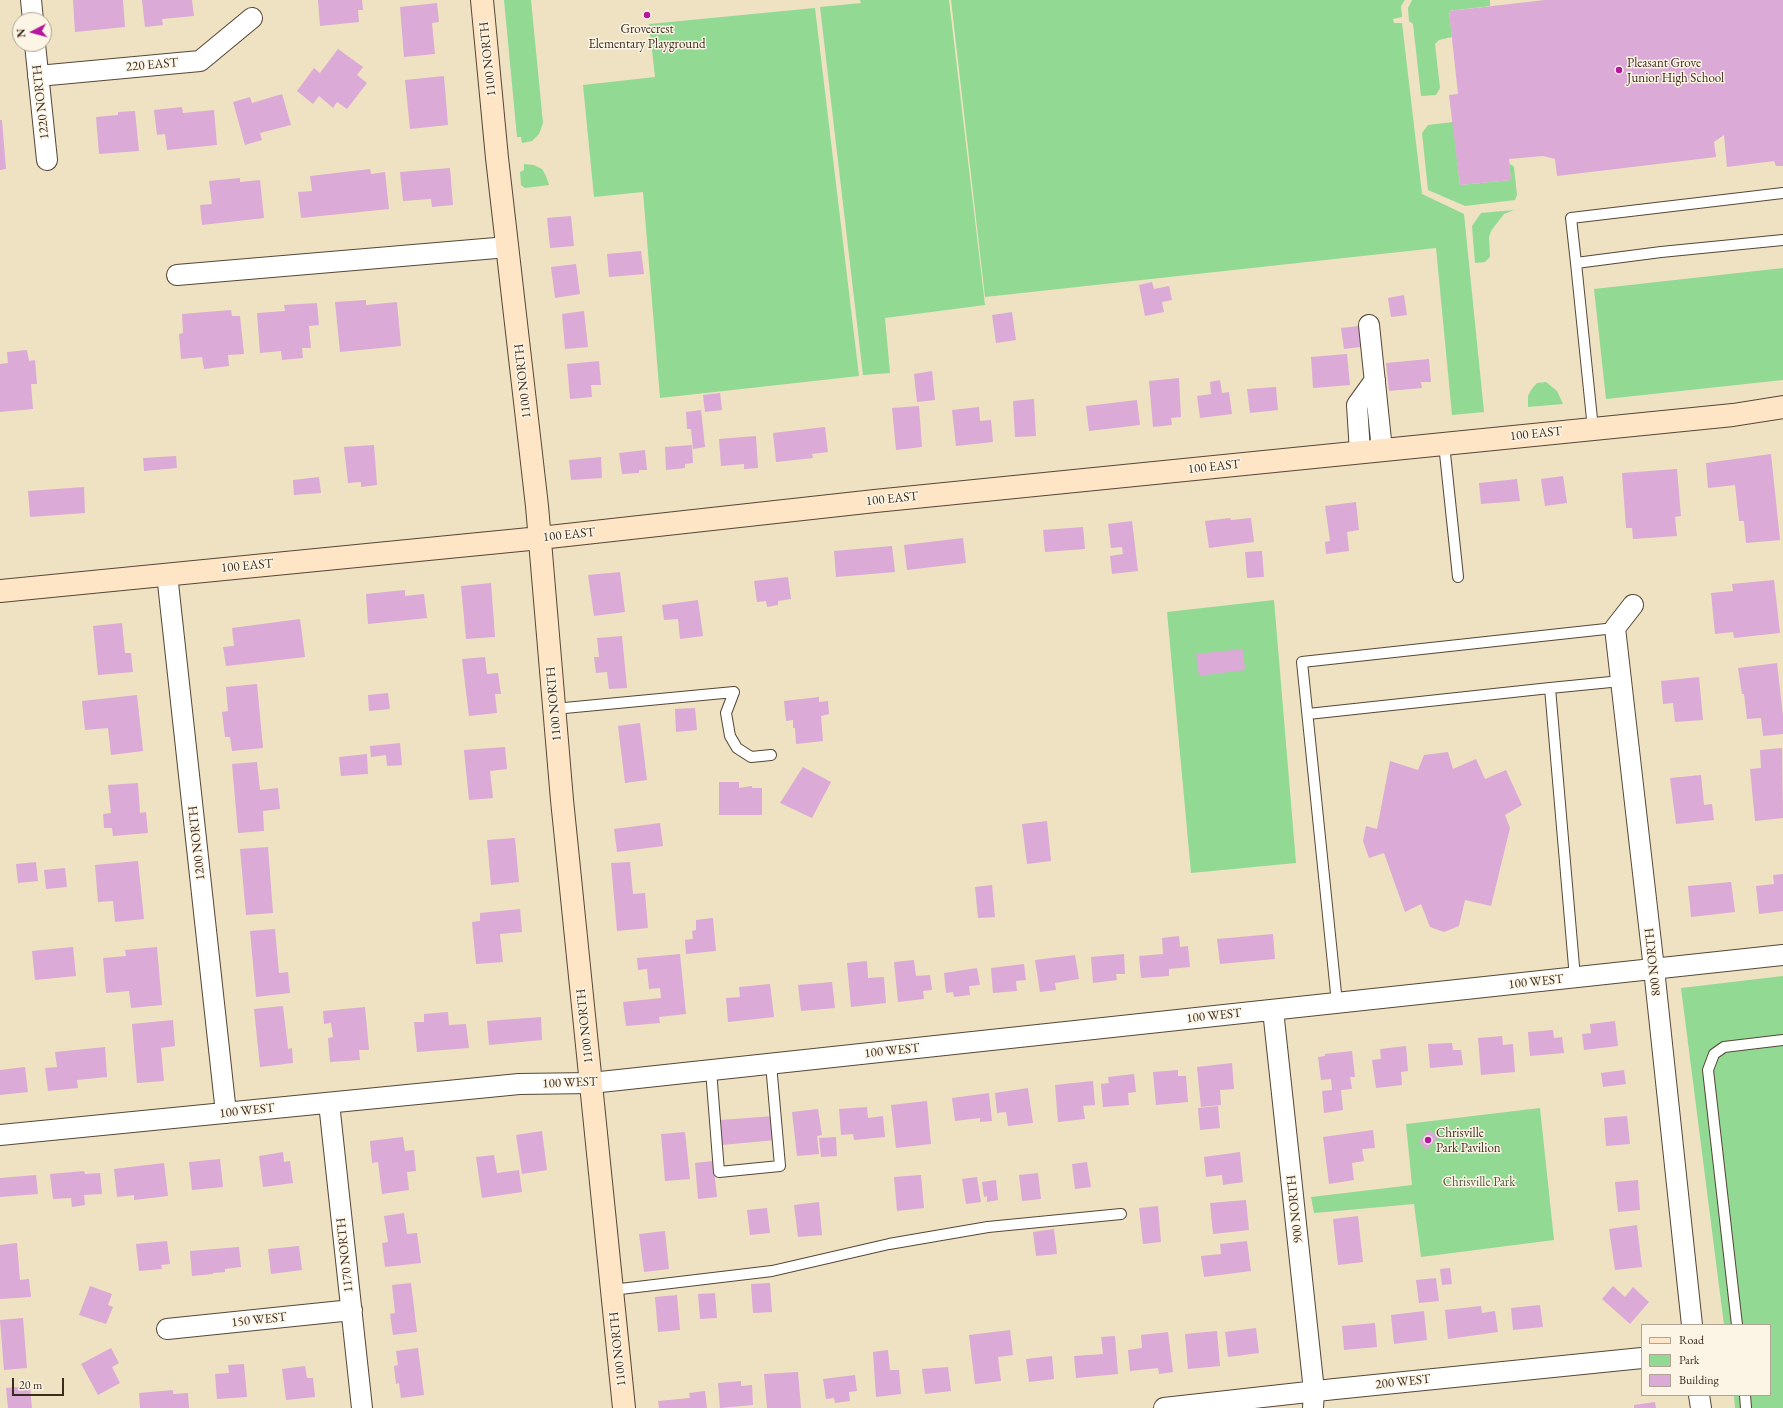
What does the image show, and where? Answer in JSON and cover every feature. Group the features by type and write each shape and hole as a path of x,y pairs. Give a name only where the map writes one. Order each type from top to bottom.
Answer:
{"main road":[{"name":"1100 NORTH","path":"482,0 540,538 562,800 624,1408"},
{"name":"100 EAST","path":"0,591 540,538 875,501 1733,415 1783,407"}],"street":[{"path":"31,0 32,12"},
{"name":"220 EAST","path":"38,76 200,61 252,18"},
{"name":"1220 NORTH","path":"36,52 47,160"},
{"path":"177,275 508,247"},
{"path":"1369,325 1382,450"},
{"path":"1360,452 1357,405 1361,398 1368,392 1375,380"},
{"name":"1200 NORTH","path":"167,574 226,1113"},
{"path":"1615,628 1633,605"},
{"name":"800 NORTH","path":"1615,628 1654,970 1692,1324"},
{"name":"100 WEST","path":"0,1135 519,1084 591,1083 1783,955"},
{"name":"900 NORTH","path":"1273,1010 1314,1399"},
{"name":"1170 NORTH","path":"329,1103 362,1408"},
{"name":"150 WEST","path":"167,1329 352,1310"},
{"name":"200 WEST","path":"1164,1408 1314,1399 1641,1358"},
{"path":"1699,1396 1700,1408"}],"lane":[{"path":"1593,429 1570,218 1783,194"},
{"path":"1576,263 1783,240"},
{"path":"1444,444 1458,577"},
{"path":"1337,1003 1302,662 1615,628"},
{"path":"1308,714 1621,681"},
{"path":"1550,688 1575,978"},
{"path":"554,709 734,692 726,712 730,736 737,748 751,757 771,755"},
{"path":"1737,1324 1708,1070 1714,1054 1724,1046 1783,1040"},
{"path":"711,1070 720,1172 780,1166 771,1064"},
{"path":"612,1290 772,1271 889,1244 988,1227 1121,1214"},
{"path":"1745,1396 1746,1408"}],"green space":[{"path":"504,0 531,0 543,123 539,134 532,141 522,143 521,137 517,137"},
{"path":"860,0 949,0 985,305 885,318 890,373 863,375 820,7 861,3"},
{"path":"951,0 1405,0 1401,6 1402,17 1393,19 1394,23 1402,23 1422,194 1464,214 1484,412 1452,415 1436,248 985,297"},
{"path":"1412,0 1490,0 1490,6 1449,11 1452,37 1439,40 1435,44 1440,88 1436,95 1421,96 1413,24 1409,21 1408,8"},
{"path":"815,8 859,376 660,398 643,192 594,197 583,85 655,77 649,24"},
{"path":"1453,122 1460,185 1511,180 1509,163 1514,167 1517,195 1515,200 1465,206 1428,190 1422,133 1428,125"},
{"path":"524,164 534,165 542,169 549,185 525,188 521,185 520,172 524,170"},
{"path":"1514,210 1504,214 1491,231 1489,237 1490,257 1485,262 1475,263 1472,226 1481,213"},
{"path":"1783,268 1783,380 1606,399 1594,289"},
{"path":"1546,382 1557,391 1563,404 1528,407 1528,396 1531,390 1537,383"},
{"path":"1274,600 1296,863 1191,873 1167,612"},
{"path":"1783,976 1783,1408 1735,1408 1734,1396 1771,1396 1771,1324 1724,1324 1681,988"},
{"name":"Chrisville Park","path":"1540,1108 1554,1240 1421,1257 1414,1204 1314,1213 1311,1197 1412,1185 1406,1124"}],"building":[{"path":"73,0 123,0 125,27 75,32"},
{"path":"142,0 192,0 194,16 162,19 163,25 145,27"},
{"path":"318,0 362,0 363,10 358,10 359,22 320,26"},
{"name":"Pleasant Grove Junior High School","path":"1545,0 1783,0 1783,166 1776,166 1774,161 1727,167 1724,135 1714,142 1716,157 1557,176 1555,159 1543,156 1509,159 1511,180 1460,185 1449,95 1458,94 1449,11"},
{"path":"437,3 439,22 432,23 435,54 404,57 400,7"},
{"path":"338,49 363,67 357,75 367,83 347,109 337,102 333,108 319,96 313,104 297,91 314,68 320,73"},
{"path":"444,76 448,125 410,129 405,80"},
{"path":"282,94 291,125 260,133 262,140 245,145 233,102 250,97 252,103"},
{"path":"182,107 183,113 214,110 217,145 167,150 165,134 157,135 154,110"},
{"path":"135,111 139,151 99,154 96,117 118,115 118,112"},
{"path":"0,120 2,120 6,169 0,170"},
{"path":"450,168 453,205 432,207 431,199 403,201 400,172"},
{"path":"370,169 371,174 385,172 389,209 301,218 298,192 312,191 310,176"},
{"path":"240,178 240,182 260,180 264,218 202,225 200,205 212,204 209,181"},
{"path":"571,216 574,246 550,248 547,218"},
{"path":"641,251 644,274 609,277 607,254"},
{"path":"576,264 580,294 555,298 551,267"},
{"path":"1152,282 1154,289 1169,286 1172,300 1162,302 1164,312 1145,316 1139,285"},
{"path":"1404,295 1407,315 1391,317 1388,298"},
{"path":"366,300 366,305 397,302 401,346 340,352 335,302"},
{"path":"317,303 319,325 309,326 311,348 302,348 303,358 282,360 281,351 260,353 257,313 285,311 284,305"},
{"path":"231,310 232,316 240,316 244,354 228,355 229,366 204,369 202,357 181,359 179,334 183,333 182,314"},
{"path":"584,311 588,347 565,349 562,314"},
{"path":"1012,312 1016,340 996,343 992,315"},
{"path":"1359,326 1361,347 1344,349 1341,328"},
{"path":"27,350 29,361 35,360 37,384 31,384 33,409 0,412 0,364 8,363 7,352"},
{"path":"1347,354 1350,385 1313,388 1311,357"},
{"path":"1429,359 1431,382 1421,382 1422,388 1389,391 1386,363"},
{"path":"599,361 601,385 591,385 592,397 570,399 567,364"},
{"path":"932,371 935,400 917,402 914,374"},
{"path":"1179,378 1181,417 1171,418 1172,425 1153,427 1149,381"},
{"path":"1220,380 1222,393 1229,392 1232,414 1200,418 1197,396 1211,394 1210,382"},
{"path":"1276,387 1278,410 1250,413 1247,389"},
{"path":"720,393 722,410 705,412 703,395"},
{"path":"1034,399 1036,436 1015,437 1013,401"},
{"path":"1137,400 1140,425 1089,431 1086,406"},
{"path":"919,406 922,447 896,450 892,408"},
{"path":"979,407 980,421 991,420 993,442 956,446 952,410"},
{"path":"701,410 705,447 693,449 691,429 687,429 686,412"},
{"path":"825,427 828,452 812,454 813,458 776,462 773,433"},
{"path":"756,436 758,468 744,469 744,464 721,466 719,439"},
{"path":"374,445 377,485 361,487 361,482 348,483 344,447"},
{"path":"692,445 693,463 685,464 685,468 666,470 665,447"},
{"path":"645,450 647,470 639,470 639,473 622,474 619,453"},
{"path":"1771,454 1780,540 1746,543 1744,521 1739,521 1735,485 1708,488 1706,463"},
{"path":"176,456 177,468 144,471 143,458"},
{"path":"601,457 602,478 571,480 569,460"},
{"path":"1677,469 1681,516 1675,517 1677,536 1633,539 1632,528 1626,528 1622,473"},
{"path":"1563,476 1567,503 1545,506 1541,479"},
{"path":"319,477 321,493 294,495 293,480"},
{"path":"1517,479 1520,501 1481,504 1479,483"},
{"path":"84,487 85,513 30,517 28,491"},
{"path":"1356,502 1359,530 1347,532 1349,551 1326,554 1325,542 1330,541 1325,506"},
{"path":"1230,518 1231,520 1251,518 1254,542 1209,548 1205,521"},
{"path":"1132,521 1138,571 1112,574 1110,556 1123,554 1122,547 1111,548 1108,524"},
{"path":"1083,527 1085,549 1045,552 1043,530"},
{"path":"963,538 966,563 907,570 904,545"},
{"path":"892,546 895,572 836,577 834,551"},
{"path":"1262,551 1264,577 1247,578 1245,552"},
{"path":"620,572 625,612 594,616 588,575"},
{"path":"788,577 791,599 778,601 778,605 767,607 766,601 757,602 754,581"},
{"path":"1774,580 1780,633 1734,638 1733,632 1715,634 1711,593 1733,591 1732,584"},
{"path":"491,583 495,637 466,639 461,586"},
{"path":"405,590 405,596 424,594 427,618 368,624 366,594"},
{"path":"698,600 703,636 680,639 678,619 664,620 662,605"},
{"path":"300,619 305,657 226,666 223,647 234,646 232,628"},
{"path":"122,623 125,653 131,653 133,672 98,675 93,626"},
{"path":"622,636 627,688 609,689 607,672 596,673 594,657 599,657 597,638"},
{"path":"1243,649 1245,670 1199,676 1196,654"},
{"path":"485,657 487,674 498,673 501,694 495,694 497,713 469,716 462,659"},
{"path":"1777,663 1783,716 1783,734 1763,736 1761,718 1747,719 1744,694 1742,694 1738,668"},
{"path":"1699,677 1703,720 1675,722 1673,703 1663,704 1661,681"},
{"path":"257,684 263,748 232,751 230,737 225,737 222,712 228,711 226,687"},
{"path":"388,693 390,709 369,711 368,695"},
{"path":"137,695 143,751 111,755 108,728 85,730 82,701"},
{"path":"819,697 819,702 828,701 829,714 821,716 823,741 796,744 793,720 786,721 784,701"},
{"path":"695,708 697,730 676,732 675,709"},
{"path":"640,723 647,780 625,783 618,726"},
{"path":"400,743 402,765 387,766 386,755 371,757 370,746"},
{"path":"505,747 507,769 490,771 493,798 469,800 464,750"},
{"path":"1782,748 1783,818 1755,821 1750,769 1761,768 1760,750"},
{"path":"1448,752 1453,769 1476,759 1485,779 1506,770 1522,805 1505,815 1510,828 1491,906 1465,900 1459,926 1444,932 1430,927 1421,904 1405,912 1384,853 1369,858 1363,841 1366,826 1377,829 1390,761 1418,770 1424,755"},
{"path":"367,754 368,774 341,776 339,757"},
{"path":"257,762 260,790 278,788 280,809 263,811 264,831 238,833 232,764"},
{"path":"803,767 831,782 812,818 780,803"},
{"path":"1701,775 1704,805 1712,804 1714,820 1676,824 1670,778"},
{"path":"719,782 739,782 739,788 752,786 752,788 762,788 762,815 719,815"},
{"path":"138,783 140,813 146,812 148,833 113,836 112,828 104,828 103,814 111,813 108,785"},
{"path":"1047,821 1051,861 1027,864 1022,824"},
{"path":"660,823 663,846 617,852 614,829"},
{"path":"515,838 519,882 491,885 487,840"},
{"path":"268,847 273,913 246,915 240,849"},
{"path":"138,861 144,919 115,922 113,901 98,902 95,865"},
{"path":"36,862 38,881 18,883 16,864"},
{"path":"630,862 633,894 645,893 648,928 617,931 611,863"},
{"path":"65,868 67,887 46,889 44,870"},
{"path":"1783,874 1783,911 1759,914 1756,886 1774,884 1773,875"},
{"path":"1731,882 1735,912 1691,917 1688,886"},
{"path":"992,885 995,917 978,918 975,887"},
{"path":"520,909 522,932 500,934 503,962 476,964 472,922 480,921 480,913"},
{"path":"713,918 716,951 686,954 685,940 693,939 692,931 696,930 696,920"},
{"path":"275,929 279,973 288,972 290,993 256,997 250,931"},
{"path":"1273,934 1275,959 1220,964 1217,939"},
{"path":"1179,936 1180,947 1188,946 1190,967 1169,969 1169,976 1141,978 1139,956 1163,954 1162,938"},
{"path":"73,947 76,976 35,980 32,951"},
{"path":"157,947 162,1005 131,1008 129,991 106,993 103,958 126,956 125,950"},
{"path":"680,954 686,1014 659,1017 660,1023 626,1026 623,1002 661,998 660,988 649,989 647,969 638,970 637,958"},
{"path":"1124,954 1125,974 1116,974 1117,980 1093,983 1091,957"},
{"path":"1075,955 1079,979 1055,983 1056,990 1040,992 1035,960"},
{"path":"914,960 916,976 930,975 932,990 923,991 924,999 898,1002 894,962"},
{"path":"867,961 868,978 884,977 886,1003 851,1007 847,963"},
{"path":"1024,964 1026,980 1016,981 1017,991 993,993 991,968"},
{"path":"977,968 980,985 969,986 970,995 954,997 953,992 946,993 944,973"},
{"path":"832,982 835,1008 801,1011 798,985"},
{"path":"770,984 774,1017 728,1022 726,998 740,997 739,987"},
{"path":"283,1006 288,1049 292,1048 293,1063 260,1067 254,1009"},
{"path":"365,1007 369,1050 359,1050 360,1060 330,1062 328,1038 333,1037 331,1023 324,1024 323,1011"},
{"path":"448,1012 449,1025 466,1024 469,1048 417,1052 414,1022 424,1022 424,1014"},
{"path":"541,1017 542,1040 489,1045 487,1021"},
{"path":"173,1020 175,1046 161,1048 164,1081 137,1083 132,1024"},
{"path":"1615,1021 1618,1046 1584,1050 1582,1034 1591,1033 1590,1024"},
{"path":"1553,1030 1554,1038 1562,1037 1564,1053 1530,1056 1528,1032"},
{"path":"1502,1036 1503,1045 1513,1044 1515,1072 1481,1075 1478,1038"},
{"path":"1452,1043 1453,1050 1461,1050 1463,1065 1430,1068 1428,1044"},
{"path":"1406,1046 1408,1071 1401,1072 1402,1085 1376,1088 1372,1060 1381,1059 1380,1049"},
{"path":"105,1047 107,1077 77,1080 78,1088 48,1091 45,1068 57,1067 55,1052"},
{"path":"1352,1051 1355,1077 1350,1077 1352,1089 1341,1090 1343,1110 1324,1113 1322,1091 1332,1090 1331,1079 1321,1080 1318,1057 1325,1056 1325,1054"},
{"path":"1232,1063 1234,1089 1220,1090 1221,1105 1201,1107 1197,1067"},
{"path":"25,1067 28,1092 0,1095 0,1070"},
{"path":"1178,1070 1178,1076 1186,1076 1188,1102 1156,1105 1153,1072"},
{"path":"1624,1070 1626,1084 1603,1087 1601,1073"},
{"path":"1134,1074 1136,1092 1128,1093 1129,1105 1103,1107 1101,1084 1109,1083 1108,1077"},
{"path":"1093,1081 1095,1105 1083,1106 1085,1119 1058,1122 1055,1085"},
{"path":"1028,1088 1033,1123 1008,1126 1006,1112 997,1113 995,1093"},
{"path":"989,1093 992,1121 980,1122 980,1118 955,1121 952,1098"},
{"path":"927,1101 931,1144 896,1148 891,1105"},
{"path":"1218,1106 1220,1128 1200,1130 1198,1108"},
{"path":"867,1107 868,1118 883,1116 885,1137 854,1140 853,1134 841,1135 839,1109"},
{"path":"818,1109 822,1135 817,1136 819,1154 797,1156 792,1112"},
{"path":"774,1116 776,1140 722,1145 720,1120"},
{"path":"1627,1116 1630,1144 1606,1146 1604,1118"},
{"path":"1373,1130 1375,1148 1362,1149 1364,1161 1352,1163 1354,1180 1329,1184 1323,1137"},
{"name":"Chrisville Park Pavilion","path":"1429,1130 1438,1137 1427,1150 1419,1142"},
{"path":"542,1131 547,1170 522,1174 516,1135"},
{"path":"685,1132 690,1179 665,1181 661,1134"},
{"path":"403,1137 405,1151 414,1150 416,1171 407,1172 409,1190 382,1194 378,1162 372,1163 370,1141"},
{"path":"836,1137 837,1156 821,1157 819,1138"},
{"path":"283,1152 284,1162 290,1161 293,1183 263,1187 259,1156"},
{"path":"1240,1152 1243,1182 1223,1185 1222,1175 1206,1177 1204,1157"},
{"path":"494,1155 497,1173 519,1170 522,1192 482,1198 476,1157"},
{"path":"220,1159 223,1187 192,1190 189,1162"},
{"path":"713,1161 717,1197 698,1199 695,1163"},
{"path":"1087,1162 1091,1187 1075,1189 1072,1164"},
{"path":"164,1163 168,1196 134,1200 134,1195 117,1197 114,1169"},
{"path":"84,1171 85,1174 100,1173 102,1194 84,1195 85,1205 72,1207 71,1198 53,1199 50,1174"},
{"path":"1038,1173 1041,1199 1022,1201 1019,1175"},
{"path":"36,1175 38,1194 0,1197 0,1178"},
{"path":"921,1175 924,1208 897,1211 894,1177"},
{"path":"977,1177 981,1202 966,1204 962,1179"},
{"path":"996,1180 998,1200 987,1202 987,1196 984,1197 982,1182"},
{"path":"1638,1180 1640,1210 1618,1212 1615,1182"},
{"path":"1246,1200 1249,1230 1213,1234 1210,1203"},
{"path":"819,1202 822,1235 798,1237 794,1205"},
{"path":"1158,1206 1161,1242 1143,1244 1139,1208"},
{"path":"767,1208 770,1233 750,1235 747,1210"},
{"path":"404,1213 407,1234 417,1233 421,1263 385,1267 382,1243 388,1242 384,1216"},
{"path":"1358,1216 1363,1262 1338,1265 1333,1219"},
{"path":"1637,1225 1642,1267 1615,1270 1609,1229"},
{"path":"1054,1229 1057,1254 1036,1256 1033,1232"},
{"path":"665,1231 669,1269 644,1272 639,1234"},
{"path":"167,1241 170,1264 161,1265 162,1269 139,1271 136,1244"},
{"path":"1247,1241 1251,1271 1204,1277 1201,1256 1221,1254 1220,1244"},
{"path":"17,1243 20,1280 29,1279 31,1297 0,1299 0,1245"},
{"path":"299,1246 302,1270 271,1274 268,1249"},
{"path":"239,1247 241,1267 225,1269 225,1272 192,1276 190,1251"},
{"path":"1450,1268 1452,1284 1442,1285 1440,1269"},
{"path":"1436,1278 1439,1301 1419,1303 1416,1280"},
{"path":"411,1283 417,1332 393,1335 390,1314 395,1313 392,1285"},
{"path":"770,1283 772,1312 753,1313 751,1284"},
{"path":"90,1286 112,1294 108,1305 113,1307 106,1324 79,1315"},
{"path":"1613,1286 1625,1297 1633,1287 1649,1302 1630,1324 1602,1299"},
{"path":"715,1293 717,1318 700,1319 698,1294"},
{"path":"677,1295 680,1330 658,1332 655,1297"},
{"path":"1540,1305 1543,1327 1513,1330 1511,1308"},
{"path":"1481,1306 1482,1313 1495,1311 1498,1332 1448,1339 1445,1310"},
{"path":"1424,1311 1427,1340 1394,1344 1391,1315"},
{"path":"23,1318 27,1368 4,1370 0,1320"},
{"path":"1375,1323 1377,1347 1344,1350 1342,1326"},
{"path":"1256,1328 1259,1353 1228,1357 1225,1332"},
{"path":"1010,1330 1013,1355 998,1357 1001,1381 975,1384 969,1335"},
{"path":"1217,1331 1220,1366 1188,1369 1185,1334"},
{"path":"1168,1332 1173,1372 1159,1374 1158,1368 1130,1371 1128,1350 1142,1348 1141,1335"},
{"path":"1115,1336 1118,1374 1076,1378 1074,1356 1103,1354 1101,1337"},
{"path":"111,1348 119,1363 112,1367 120,1383 98,1395 81,1364"},
{"path":"418,1348 424,1395 401,1398 399,1383 396,1384 394,1366 398,1365 396,1351"},
{"path":"888,1350 890,1370 899,1370 901,1394 876,1397 873,1352"},
{"path":"1052,1356 1054,1379 1029,1382 1026,1359"},
{"path":"244,1364 247,1397 217,1399 215,1374 229,1373 228,1365"},
{"path":"305,1366 307,1378 313,1378 315,1397 286,1400 282,1369"},
{"path":"948,1367 951,1391 925,1394 922,1369"},
{"path":"798,1372 801,1408 767,1408 764,1374"},
{"path":"855,1375 857,1391 849,1392 850,1401 835,1403 834,1398 826,1399 823,1379"},
{"path":"741,1381 741,1386 752,1385 753,1405 720,1408 718,1383"},
{"path":"30,1386 32,1408 8,1408 6,1388"},
{"path":"173,1390 173,1394 188,1393 189,1408 140,1408 139,1393"},
{"path":"705,1391 707,1408 659,1408 658,1401 690,1398 689,1393"},
{"path":"1655,1402 1656,1408 1634,1408 1634,1405"}],"place":[{"name":"Grovecrest Elementary Playground","path":"647,15"},
{"name":"Pleasant Grove Junior High School","path":"1619,70"},
{"name":"Chrisville Park Pavilion","path":"1428,1140"}]}
